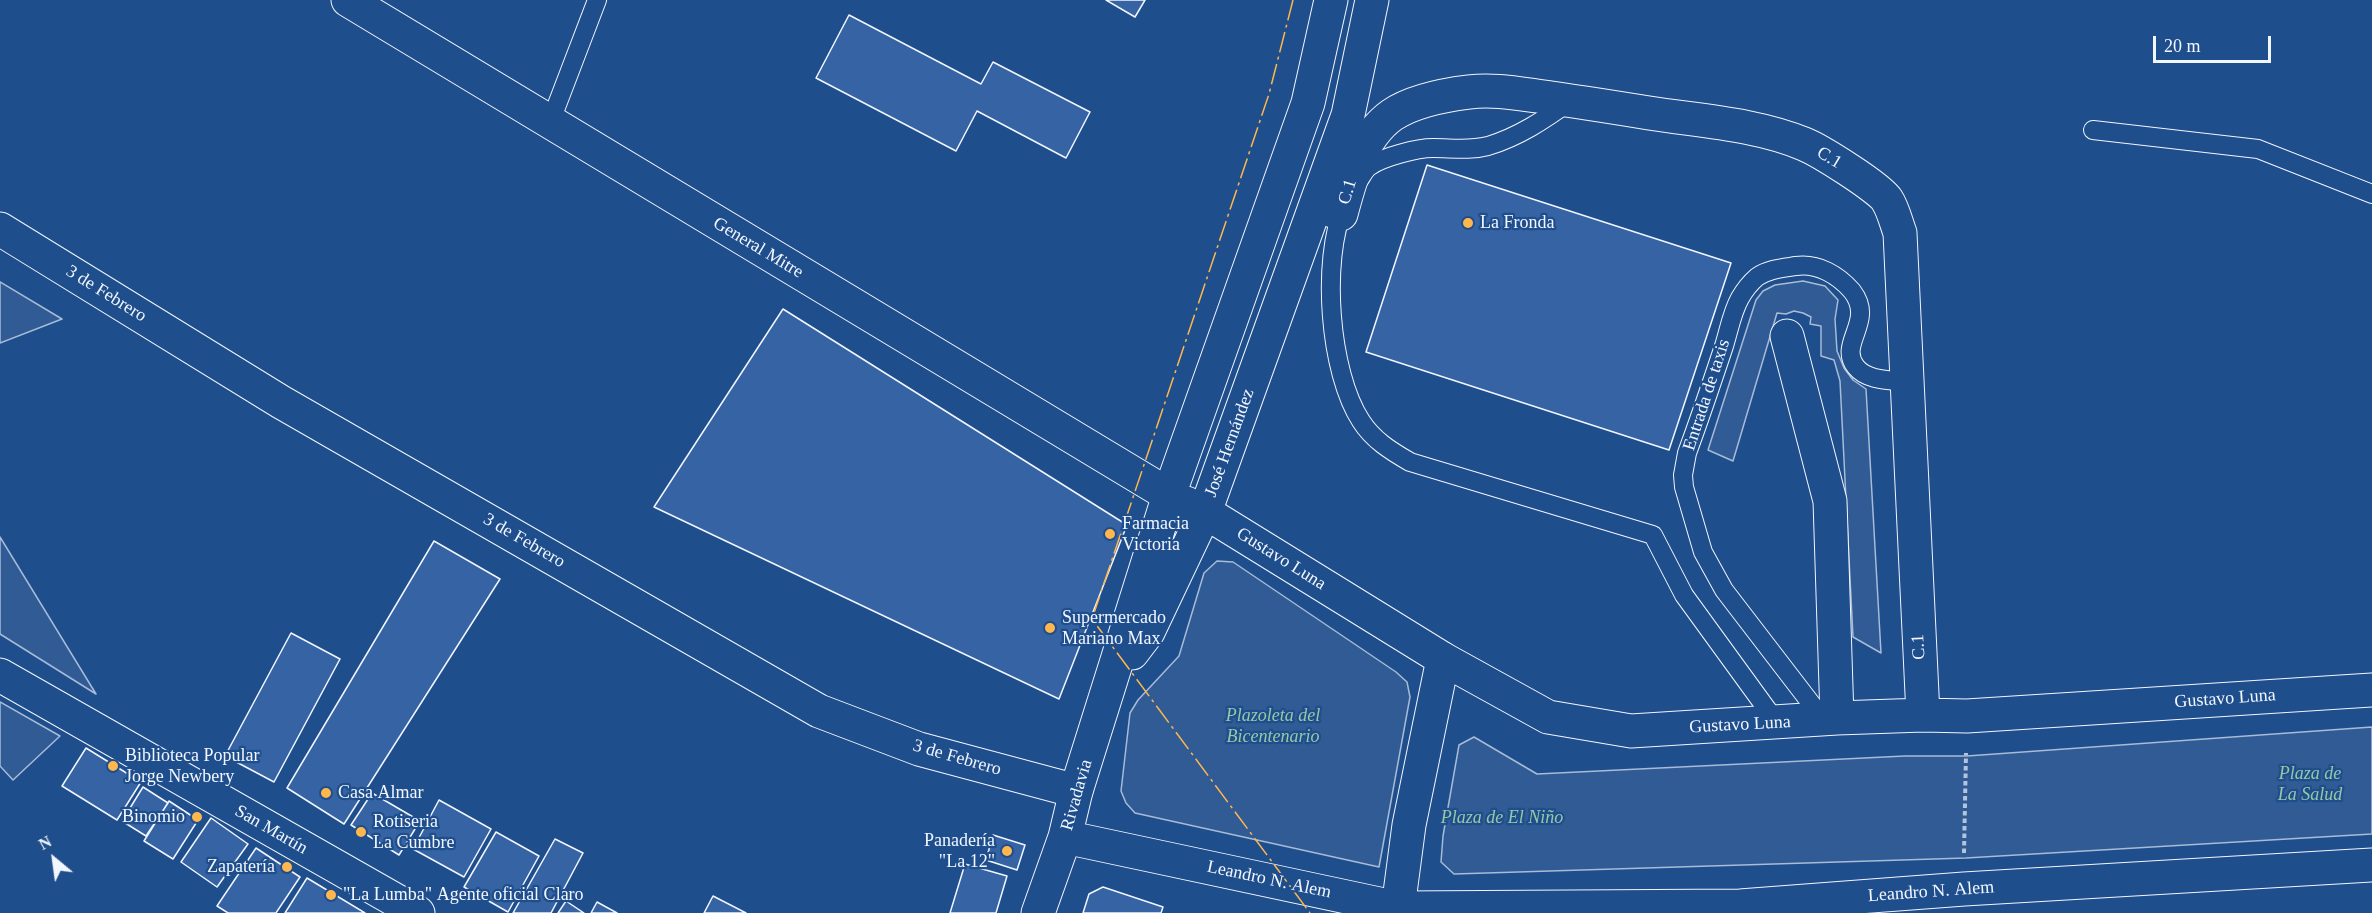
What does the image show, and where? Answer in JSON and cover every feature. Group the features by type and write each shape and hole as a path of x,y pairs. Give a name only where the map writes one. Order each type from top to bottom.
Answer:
{"street":[{"name":"General Mitre","path":"348,0 1168,495"},
{"path":"1114,675 1168,495 1308,103 1331,0"},
{"name":"José Hernández","path":"1114,675 1148,632 1205,512 1329,210 1372,0"},
{"name":"C.1","path":"1329,210 1356,167 1368,142 1378,127 1392,115 1409,106 1435,98 1471,92 1507,92 1571,100 1760,131 1804,144 1840,164 1886,198 1900,233 1923,715"},
{"name":"3 de Febrero","path":"0,229 281,402 819,711 919,749 1076,791"},
{"path":"1787,336 1830,501 1830,718"},
{"name":"Gustavo Luna","path":"1168,495 1205,512 1443,659 1548,717 1631,731 1830,718 1967,716 2372,690"},
{"path":"1399,911 1409,825 1443,659"},
{"name":"San Martín","path":"0,675 417,913"},
{"name":"Rivadavia","path":"1038,913 1065,837 1076,791 1114,675"},
{"name":"Leandro N. Alem","path":"1065,837 1399,911 1740,906 1964,889 2372,866"}],"lane":[{"path":"550,123 597,0"},
{"path":"1571,100 1543,120 1513,137 1486,147 1459,150 1430,148 1396,155 1369,166 1352,190 1329,210 1333,259 1331,312 1337,355 1348,396 1361,422 1384,447 1410,462 1653,535 1684,595 1777,723"},
{"path":"2093,130 2258,149 2372,194"},
{"name":"Entrada de taxis","path":"1830,718 1724,590 1703,552 1684,487 1683,475 1687,453 1739,300 1758,277 1769,271 1802,265 1833,273 1845,283 1859,303 1860,323 1850,348 1850,357 1854,366 1869,376 1907,382"}],"path":[{"path":"1964,889 1967,716"}],"shaded area":[{"path":"1803,281 1825,286 1838,300 1835,319 1837,351 1844,368 1853,380 1866,389 1881,653 1853,637 1840,381 1834,360 1821,356 1821,326 1810,324 1811,317 1794,311 1786,314 1777,313 1733,461 1708,450 1756,300 1763,291 1775,285"},
{"path":"0,282 62,319 0,343"},
{"path":"0,537 96,694 0,634"},
{"name":"Plazoleta del Bicentenario","path":"1217,561 1233,562 1396,672 1407,682 1410,697 1379,867 1135,813 1126,803 1121,791 1130,713 1138,700 1179,656 1204,573"},
{"path":"0,702 60,736 13,780 0,766"},
{"path":"2372,727 2372,834 1966,858 1454,874 1441,862 1443,836 1459,745 1474,737 1537,774 1905,756 1967,756"}],"building":[{"path":"1106,0 1145,0 1135,17"},
{"path":"849,15 981,84 993,62 1090,112 1066,158 977,111 956,151 816,78"},
{"path":"1427,165 1731,263 1669,450 1366,352"},
{"path":"783,309 1127,525 1059,699 654,507"},
{"path":"434,541 500,579 344,824 287,788"},
{"path":"291,633 340,659 274,782 225,756"},
{"path":"86,748 141,782 117,820 62,786"},
{"path":"143,787 168,803 146,836 122,821"},
{"path":"372,793 420,821 399,855 351,825"},
{"path":"439,800 491,829 464,877 413,849"},
{"path":"169,801 198,820 173,859 144,841"},
{"path":"211,818 248,844 217,887 181,862"},
{"path":"496,832 539,856 508,912 464,887"},
{"path":"993,835 1025,845 1017,870 986,860"},
{"path":"555,839 583,853 551,913 513,913"},
{"path":"256,848 300,877 276,913 228,913 217,906"},
{"path":"965,864 1007,876 996,913 950,913"},
{"path":"307,878 365,913 285,913"},
{"path":"1103,887 1163,907 1161,913 1083,913 1089,894"},
{"path":"713,896 746,913 704,913"},
{"path":"566,901 584,913 558,913"},
{"path":"597,902 617,913 591,913"}],"power":[{"path":"1293,0 1269,94 1092,619 1310,913"}],"place":[{"name":"La Fronda","path":"1468,223"},
{"name":"Farmacia Victoria","path":"1110,534"},
{"name":"Supermercado Mariano Max","path":"1050,628"},
{"name":"Biblioteca Popular Jorge Newbery","path":"113,766"},
{"name":"Casa Almar","path":"326,793"},
{"name":"Binomio","path":"197,817"},
{"name":"Rotiseria La Cumbre","path":"361,832"},
{"name":"Panadería \"La 12\"","path":"1007,851"},
{"name":"Zapatería","path":"287,867"},
{"name":"\"La Lumba\" Agente oficial Claro","path":"331,895"}],"park label":[{"name":"Plaza de La Salud","path":"2310,784"},
{"name":"Plaza de El Niño","path":"1502,818"}]}
